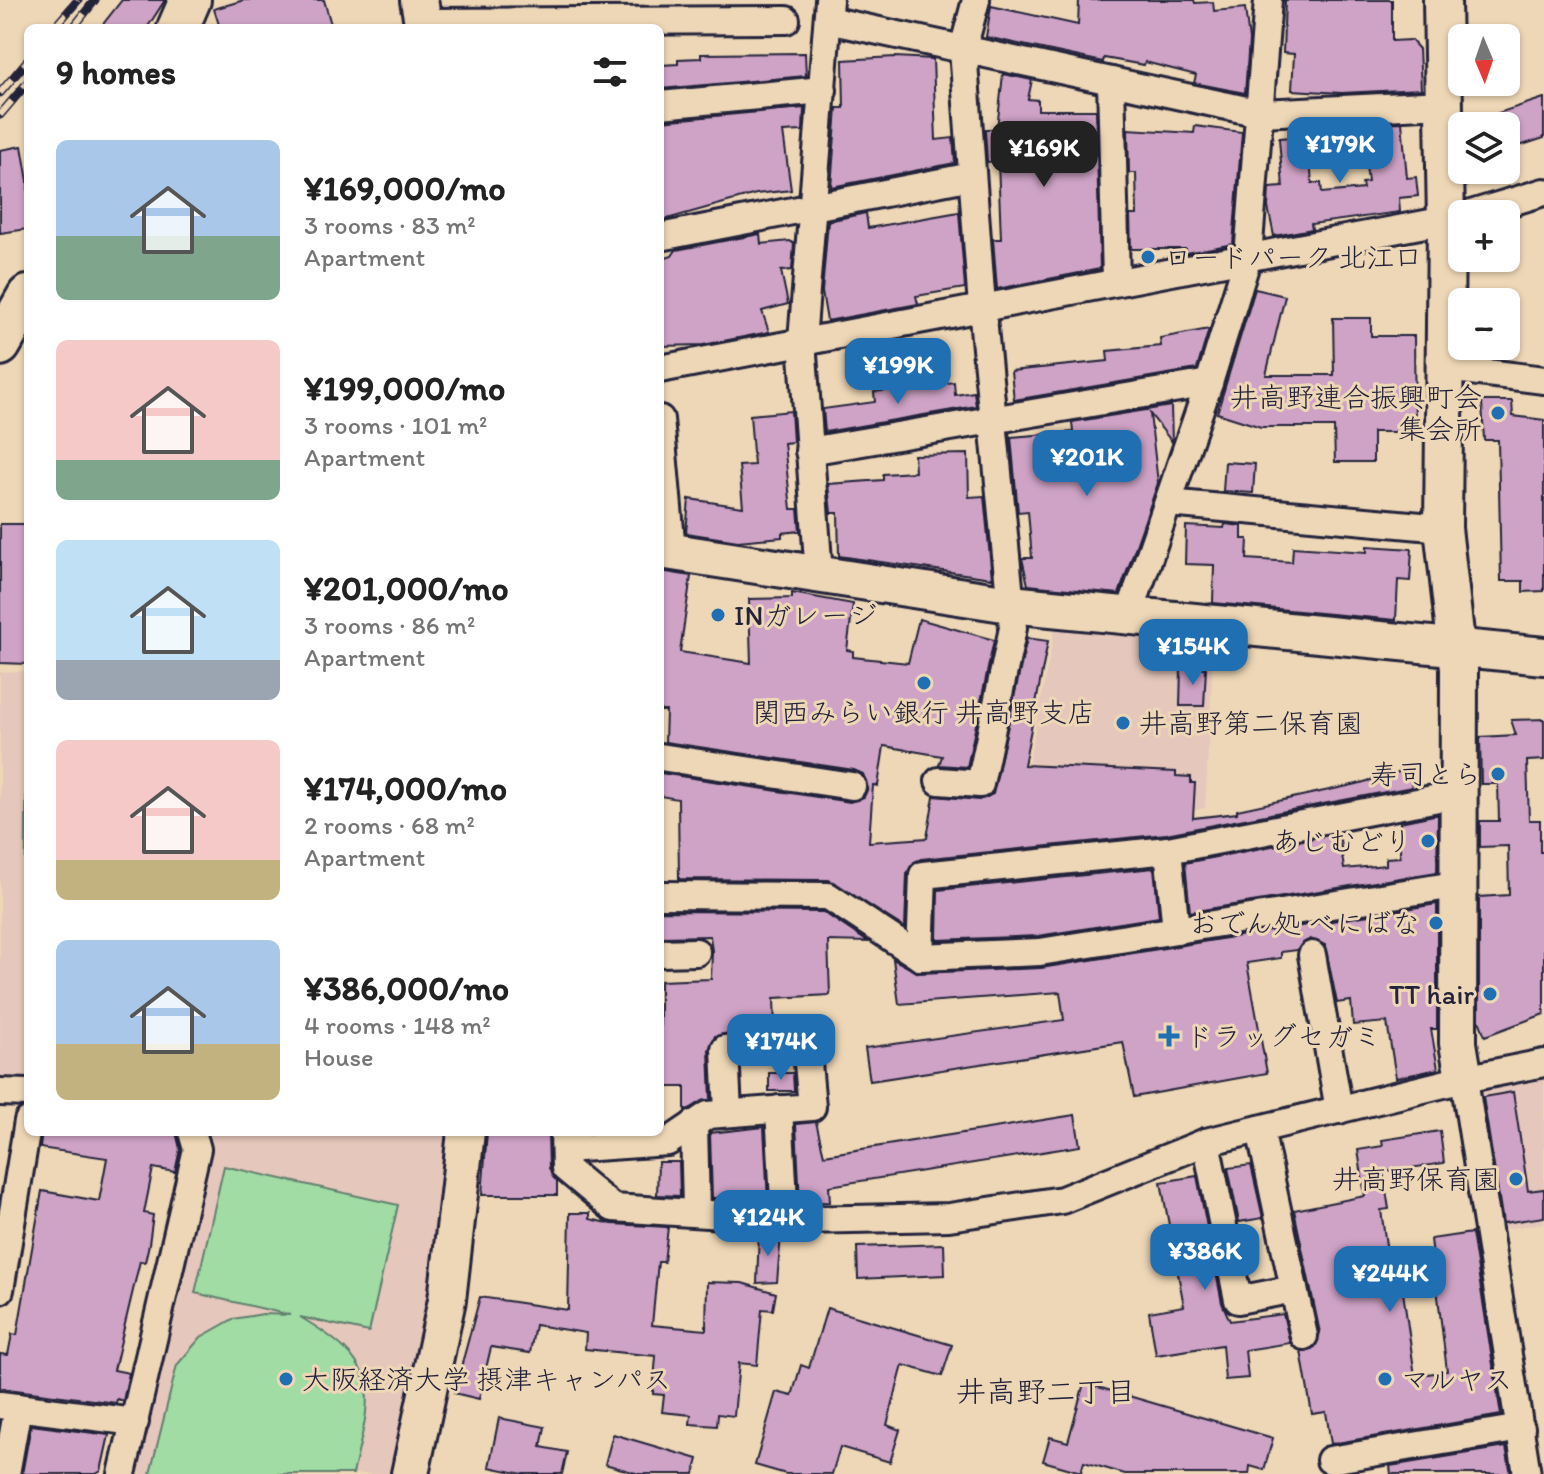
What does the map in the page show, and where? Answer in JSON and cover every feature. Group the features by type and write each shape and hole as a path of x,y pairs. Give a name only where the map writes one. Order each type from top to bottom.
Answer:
{"main road":[{"path":"180,24 190,0"},
{"path":"0,345 24,303"}],"street":[{"path":"939,781 980,784 1013,628 982,307 963,49 976,0"},
{"path":"1129,615 1209,383 1248,257 1268,0"},
{"path":"1442,0 1444,104 1458,200"},
{"path":"819,575 802,341 829,10 963,49 1260,113 1444,104"},
{"path":"422,17 786,20"},
{"path":"1111,81 1116,281"},
{"path":"664,105 823,90"},
{"path":"664,236 813,204 972,176"},
{"path":"1517,200 1544,192"},
{"path":"664,368 1448,219"},
{"path":"1455,272 1446,368 1443,528 1459,669 1461,884 1458,1043 1527,1474"},
{"path":"1446,368 1544,380"},
{"path":"809,451 993,417 1209,383"},
{"path":"1168,503 1443,528"},
{"path":"664,507 666,551 1010,604 1544,656"},
{"path":"664,758 852,786"},
{"path":"920,957 923,875 1168,850 1459,794"},
{"path":"1168,850 1176,930"},
{"path":"664,895 828,896 920,957 1040,952 1461,884"},
{"path":"664,953 696,952"},
{"path":"1312,955 1339,1110"},
{"path":"728,1113 725,1049 806,1041 812,1107 708,1115 668,1142 564,1141 565,1168 613,1208 696,1210 785,1219 949,1217 1062,1200 1206,1142 1464,1079 1544,1063"},
{"path":"0,1092 24,1093"},
{"path":"779,1109 785,1219"},
{"path":"694,1124 696,1210"},
{"path":"1260,1129 1304,1336"},
{"path":"0,1290 7,1200 24,1136"},
{"path":"122,1474 197,1149 193,1136"},
{"path":"410,1474 447,1300 466,1136"},
{"path":"1206,1142 1238,1300 1294,1289"},
{"path":"6,1474 9,1406 135,1422"},
{"path":"1330,1460 1521,1428"}],"shaded area":[{"name":"井高野第二保育園","path":"1056,623 1214,639 1205,808 1179,814 1016,828"},
{"path":"24,671 24,1083 0,1082 0,672"},
{"name":"井高野保育園","path":"1544,1075 1544,1223 1497,1230 1476,1101 1482,1089"},
{"name":"大阪経済大学 摂津キャンパス","path":"201,1136 450,1136 435,1297 395,1474 133,1474"}],"green space":[{"path":"224,1166 398,1205 369,1332 300,1317 346,1350 359,1366 365,1382 365,1420 353,1474 150,1474 177,1365 201,1337 233,1319 263,1314 290,1315 195,1293"}],"building":[{"path":"122,0 165,0 150,24 103,24"},
{"path":"244,0 324,0 331,24 219,24 214,9"},
{"path":"1079,0 1194,0 1195,3 1213,2 1214,11 1245,8 1249,40 1245,93 1194,83 1196,75 1145,62 1144,65 1104,58 1103,62 986,37 991,6 1078,25"},
{"path":"1285,0 1392,0 1392,41 1411,40 1419,49 1421,89 1342,93 1292,90 1294,54 1283,53"},
{"path":"805,53 806,76 664,89 664,65 678,64 678,59 701,58 701,54"},
{"path":"895,57 933,59 936,140 953,138 955,163 831,187 837,108 844,108 843,60"},
{"path":"1003,74 1032,80 1028,99 1038,100 1038,110 1096,110 1100,269 997,289 993,239 1001,239 998,161 987,162 985,129 997,129"},
{"path":"1544,98 1544,138 1520,146 1520,112 1501,112"},
{"path":"804,108 803,131 783,132 791,190 756,194 664,220 664,121"},
{"path":"1402,122 1407,178 1416,177 1418,196 1399,198 1400,212 1311,224 1312,229 1274,236 1268,207 1269,188 1283,187 1279,138 1308,136 1312,183 1321,183 1322,193 1363,189 1362,183 1368,182 1363,141 1380,139 1378,123"},
{"path":"1195,126 1242,132 1233,244 1186,253 1186,249 1131,249 1130,215 1137,215 1136,173 1129,173 1128,129 1194,133"},
{"path":"22,146 24,230 0,233 0,150"},
{"path":"959,212 965,288 916,296 918,304 827,321 822,292 828,221 866,213 868,228"},
{"path":"760,234 761,244 790,241 794,244 792,270 781,271 788,304 762,311 769,332 703,345 664,346 664,259 672,256 676,250"},
{"path":"1255,289 1285,296 1266,375 1334,375 1333,318 1371,318 1371,336 1414,336 1415,432 1373,432 1373,462 1335,462 1334,427 1261,427 1217,413"},
{"path":"1209,329 1197,369 1014,400 1011,371 1108,361 1107,351 1161,346 1160,338"},
{"path":"954,382 955,395 974,392 976,406 825,432 823,409 875,402 874,392"},
{"path":"1482,401 1512,401 1513,416 1544,420 1544,591 1523,592 1523,581 1501,581 1498,440 1484,440"},
{"path":"1171,406 1172,442 1150,414 1158,483 1119,594 1028,585 1022,558 1032,558 1028,511 1018,512 1011,437 1073,432 1072,422"},
{"path":"791,411 793,442 784,443 791,509 798,509 800,531 782,533 782,537 738,541 686,533 689,499 743,507 739,466 754,465 750,415"},
{"path":"968,454 969,497 984,496 992,578 839,556 838,513 831,513 828,484 883,480 883,474 915,472 914,455"},
{"path":"1225,462 1255,464 1253,493 1223,491"},
{"path":"0,524 24,524 24,664 0,663"},
{"path":"1225,524 1242,526 1242,539 1248,539 1247,559 1292,562 1293,547 1367,552 1367,546 1412,549 1410,581 1398,580 1396,620 1213,603 1214,565 1185,564 1186,526 1224,528"},
{"path":"664,572 691,576 680,652 751,663 749,599 792,598 792,593 853,604 847,650 853,651 853,657 908,663 919,619 994,640 967,767 939,765 942,756 884,746 878,786 873,785 869,842 927,838 934,796 979,800 993,794 1027,638 1048,641 1024,765 1176,772 1176,776 1191,777 1191,783 1195,783 1193,818 1237,813 1237,810 1357,784 1399,772 1399,769 1408,768 1412,787 1166,834 921,859 914,862 907,874 905,928 829,880 679,879 678,799 664,797 664,774 850,802 864,797 868,788 863,774 854,770 665,742"},
{"path":"1181,667 1206,668 1204,706 1180,706"},
{"path":"1544,719 1544,760 1527,761 1529,820 1540,820 1540,852 1544,852 1544,1014 1485,1036 1479,1020 1479,897 1509,895 1508,846 1480,847 1480,821 1499,821 1498,784 1481,784 1480,737 1516,735 1511,720"},
{"path":"1438,815 1437,872 1190,912 1185,863 1339,833 1344,869 1386,865 1386,858 1400,857 1400,822"},
{"path":"1154,868 1159,917 1038,936 937,940 938,890"},
{"path":"1437,904 1437,1029 1431,1029 1438,1069 1396,1078 1387,1022 1353,1025 1351,1001 1337,1003 1325,945 1310,939 1297,950 1281,952 1281,958 1247,963 1267,1073 1134,1097 1123,1042 870,1081 865,1048 1064,1020 1060,992 899,1004 893,959 919,973 1041,968"},
{"path":"664,911 823,912 868,942 828,941 830,995 774,998 775,1028 715,1036 709,1050 711,1099 685,1111 685,1087 664,1087 664,981 711,979 710,936 664,937"},
{"path":"769,1073 793,1073 794,1091 769,1091"},
{"path":"1513,1092 1528,1191 1544,1189 1544,1217 1503,1223 1483,1097"},
{"path":"1075,1115 1080,1146 829,1186 830,1202 800,1203 796,1124 816,1122 824,1155"},
{"path":"764,1127 768,1202 760,1201 761,1197 712,1198 710,1133"},
{"path":"1440,1131 1444,1163 1383,1172 1389,1209 1381,1210 1387,1252 1397,1250 1415,1376 1447,1371 1431,1239 1472,1233 1501,1415 1331,1444 1326,1412 1312,1414 1301,1351 1315,1347 1320,1333 1294,1210 1365,1196 1358,1150 1383,1146 1382,1140"},
{"path":"42,1136 177,1136 180,1149 175,1172 153,1168 144,1213 153,1215 149,1244 145,1262 140,1261 114,1370 129,1373 123,1401 117,1399 116,1403 0,1388 0,1354 8,1355 12,1334 17,1335 42,1191 99,1201 107,1158 40,1148"},
{"path":"487,1136 548,1136 549,1168 557,1182 557,1195 482,1195"},
{"path":"658,1162 679,1162 680,1196 657,1195"},
{"path":"1251,1165 1263,1218 1239,1222 1228,1168"},
{"path":"1197,1176 1222,1303 1230,1321 1283,1314 1290,1343 1245,1350 1248,1378 1225,1380 1222,1345 1156,1355 1149,1312 1184,1306 1161,1182"},
{"path":"570,1213 590,1213 590,1219 612,1224 668,1227 664,1262 658,1262 652,1325 706,1330 707,1282 742,1283 776,1293 773,1310 762,1309 757,1365 739,1363 734,1416 718,1414 717,1426 690,1424 691,1415 662,1412 664,1395 653,1394 656,1356 585,1349 586,1333 535,1325 530,1353 491,1347 479,1399 454,1393 480,1297 568,1310"},
{"path":"759,1233 781,1235 777,1282 757,1283"},
{"path":"944,1244 945,1275 858,1279 857,1247"},
{"path":"827,1308 952,1345 942,1376 903,1365 887,1425 900,1430 890,1462 840,1447 832,1474 786,1474 755,1465 776,1392 792,1396 801,1365 809,1368"},
{"path":"1084,1383 1273,1438 1264,1470 1250,1466 1249,1474 1125,1474 1084,1462 1081,1472 1043,1461 1050,1437 1068,1442"},
{"path":"499,1418 545,1427 541,1447 567,1452 562,1474 523,1474 489,1467"},
{"path":"31,1425 109,1435 101,1471 96,1474 22,1474"},
{"path":"613,1434 698,1459 694,1474 639,1474 605,1464"},
{"path":"1506,1447 1511,1474 1391,1474 1390,1466"}],"railway":[{"path":"57,24 78,0"},
{"path":"76,24 95,0"},
{"path":"0,93 24,65"},
{"path":"0,115 24,87"}],"place":[{"name":"ロードパーク 北江口","path":"1148,257"},
{"name":"井高野連合振興町会 集会所","path":"1498,413"},
{"name":"INガレージ","path":"718,615"},
{"name":"関西みらい銀行 井高野支店","path":"924,683"},
{"name":"井高野第二保育園","path":"1123,723"},
{"name":"寿司とら","path":"1498,774"},
{"name":"あじむどり","path":"1428,841"},
{"name":"おでん処 べにばな","path":"1436,923"},
{"name":"TT hair","path":"1490,994"},
{"name":"ドラッグセガミ","path":"1169,1036"},
{"name":"井高野保育園","path":"1516,1179"},
{"name":"大阪経済大学 摂津キャンパス","path":"286,1379"},
{"name":"マルヤス","path":"1385,1379"}],"district":[{"name":"井高野二丁目","path":"1046,1391"}]}
